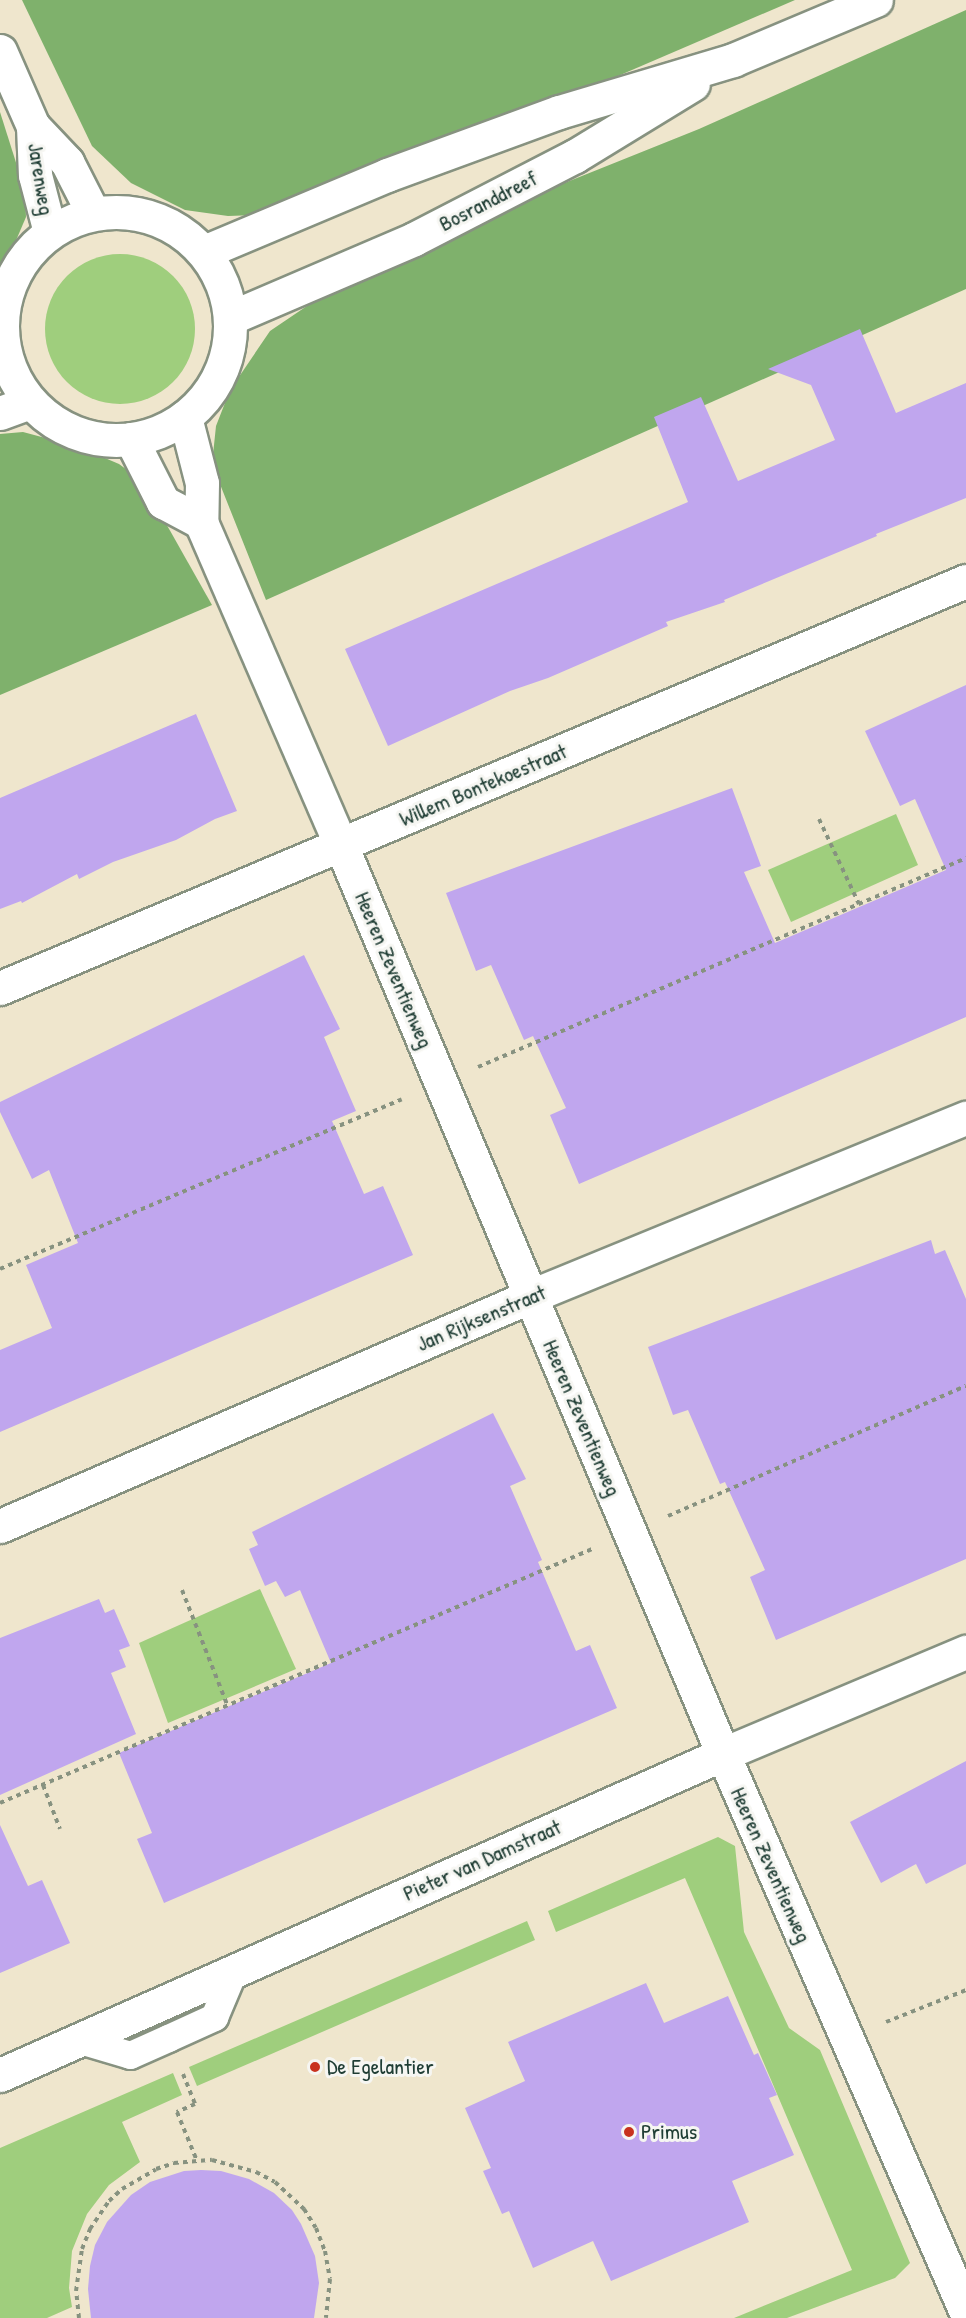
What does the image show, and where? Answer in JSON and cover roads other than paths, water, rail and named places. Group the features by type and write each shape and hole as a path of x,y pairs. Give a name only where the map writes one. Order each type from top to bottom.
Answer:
{"street":[{"name":"Bosranddreef","path":"204,252 387,175 559,112 733,60 876,0"},
{"name":"Jarenweg","path":"0,51 33,126 67,162 93,213"},
{"name":"Bosranddreef","path":"230,318 444,224 575,156 733,60"},
{"name":"Jarenweg","path":"33,126 35,175 50,232"},
{"path":"134,212 172,226 204,252 222,283 230,318 226,355 211,389 185,417 159,431 131,439 94,438 59,425 30,402 11,372 1,338 5,297 21,260 50,232 71,220 93,213 134,212"},
{"path":"0,413 30,402"},
{"name":"Heeren Zeventienweg","path":"185,417 202,483 201,522 341,845 723,1754 966,2312"},
{"path":"131,439 163,502 201,522"},
{"name":"Willem Bontekoestraat","path":"0,988 966,580"},
{"name":"Jan Rijksenstraat","path":"0,1526 531,1296 966,1118"},
{"name":"Pieter van Damstraat","path":"0,2075 723,1754 966,1652"}],"lane":[{"path":"80,2040 130,2055 214,2017 233,1972"}],"place":[{"name":"De Egelantier","path":"315,2067"},
{"name":"Primus","path":"629,2132"}]}
